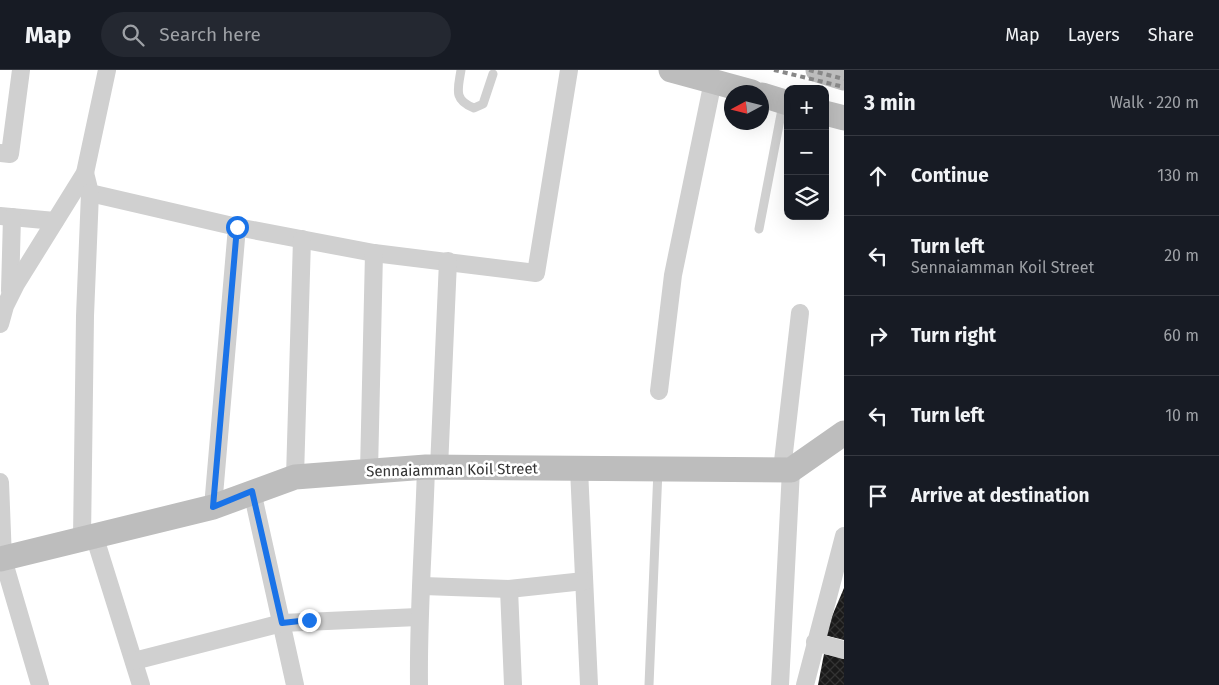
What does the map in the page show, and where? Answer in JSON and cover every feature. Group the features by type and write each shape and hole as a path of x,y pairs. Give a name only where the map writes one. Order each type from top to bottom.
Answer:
{"street":[{"path":"0,153 10,154 21,70"},
{"path":"0,324 10,296 85,173 107,70"},
{"path":"90,193 237,227 374,253 536,272 569,70"},
{"path":"671,70 728,85"},
{"path":"818,70 844,78"},
{"path":"659,391 673,275 714,81"},
{"path":"829,114 844,118"},
{"path":"85,173 90,193 85,316 88,536 141,685"},
{"path":"10,296 6,216 55,221"},
{"path":"213,507 237,227"},
{"path":"296,477 302,239"},
{"path":"369,471 374,253"},
{"path":"419,685 418,617 423,586 433,468 448,261"},
{"path":"780,685 786,470 800,313"},
{"path":"786,470 844,433"},
{"name":"Sennaiamman Koil Street","path":"1,559 88,536 213,507 252,491 296,477 433,468 786,470"},
{"path":"579,469 589,685"},
{"path":"0,482 1,559 40,685"},
{"path":"252,491 295,685"},
{"path":"805,685 815,642 843,547"},
{"path":"423,586 509,589 584,581"},
{"path":"509,589 513,685"},
{"path":"134,661 282,623 418,617"},
{"path":"815,642 844,650"}],"lane":[{"path":"461,70 459,97 463,103 474,108 483,104 493,74"},
{"path":"759,229 778,100"},
{"path":"649,685 658,470"}],"building":[{"path":"844,588 844,640 824,635"},
{"path":"824,654 844,658 844,685 818,685"}],"railway":[{"path":"774,70 844,87"},
{"path":"809,70 844,79"}],"route":[{"path":"237,227 213,507 252,491 282,623 309,620"}]}
